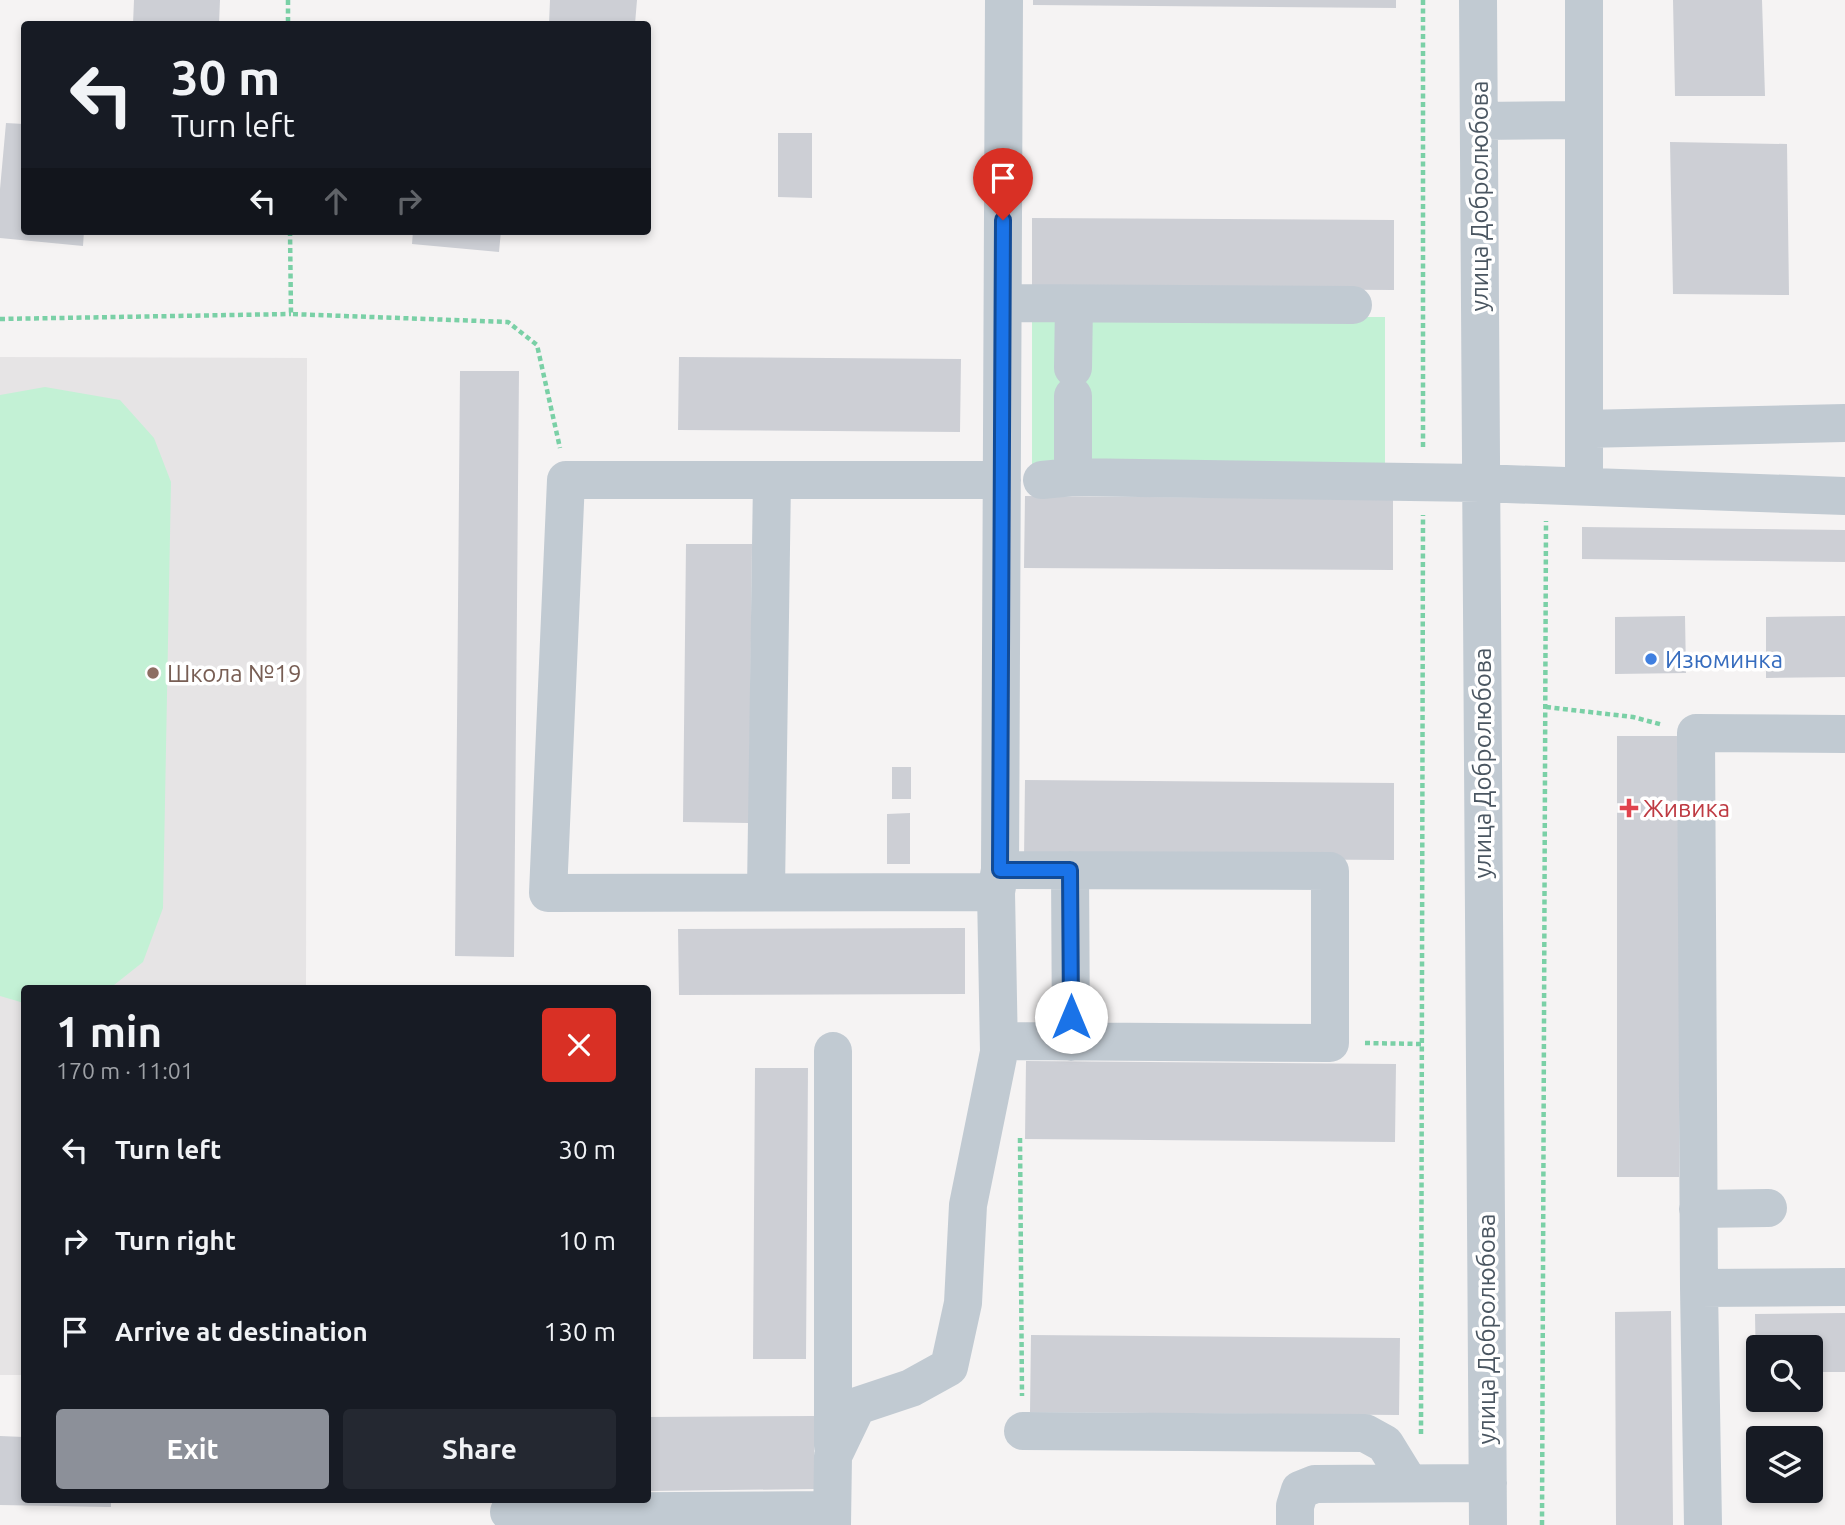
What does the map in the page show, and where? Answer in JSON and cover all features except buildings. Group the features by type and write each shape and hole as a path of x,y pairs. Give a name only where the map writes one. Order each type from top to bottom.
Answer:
{"street":[{"path":"833,1455 857,1406 911,1388 949,1367 962,1303 968,1205 1000,1041 998,881 1004,0"},
{"name":"улица Добролюбова","path":"1478,0 1488,1525"},
{"path":"1584,0 1584,486"},
{"path":"1479,121 1584,120"},
{"path":"1003,303 1353,305"},
{"path":"1073,304 1073,382 1057,478 1480,483 1845,496"},
{"path":"1584,429 1845,424"},
{"path":"1000,1041 1329,1043 1329,870 1070,870 998,881 766,890 548,893 566,480 1002,480"},
{"path":"766,890 772,480"},
{"path":"1703,1525 1698,1209 1696,733 1845,734"},
{"path":"1070,870 1071,1042"},
{"path":"509,1512 832,1517 833,1051"},
{"path":"1698,1209 1768,1208"},
{"path":"1699,1288 1845,1287"},
{"path":"1023,1432 1365,1433 1385,1444 1415,1483"},
{"path":"1295,1525 1294,1506 1300,1490 1315,1484 1488,1483"}],"path":[{"path":"288,0 288,21"},
{"path":"1415,1483 1422,1044 1423,0"},
{"path":"290,235 291,314"},
{"path":"0,319 291,314 508,321 537,345 566,480"},
{"path":"1542,1525 1546,486"},
{"path":"1546,707 1633,717 1696,733"},
{"path":"1329,1043 1422,1044"}],"shaded area":[{"name":"Школа №19","path":"0,357 307,358 306,985 21,985 21,1375 0,1375"}],"green space":[{"path":"1385,317 1385,477 1032,477 1032,318"},
{"path":"45,387 120,400 154,438 171,482 163,908 143,962 114,985 21,985 21,1002 0,996 0,395"}],"place":[{"name":"Изюминка","path":"1651,659"},
{"name":"Школа №19","path":"153,673"},
{"name":"Живика","path":"1629,808"}],"route":[{"path":"1003,220 1000,870 1070,870 1071,1017"}]}
